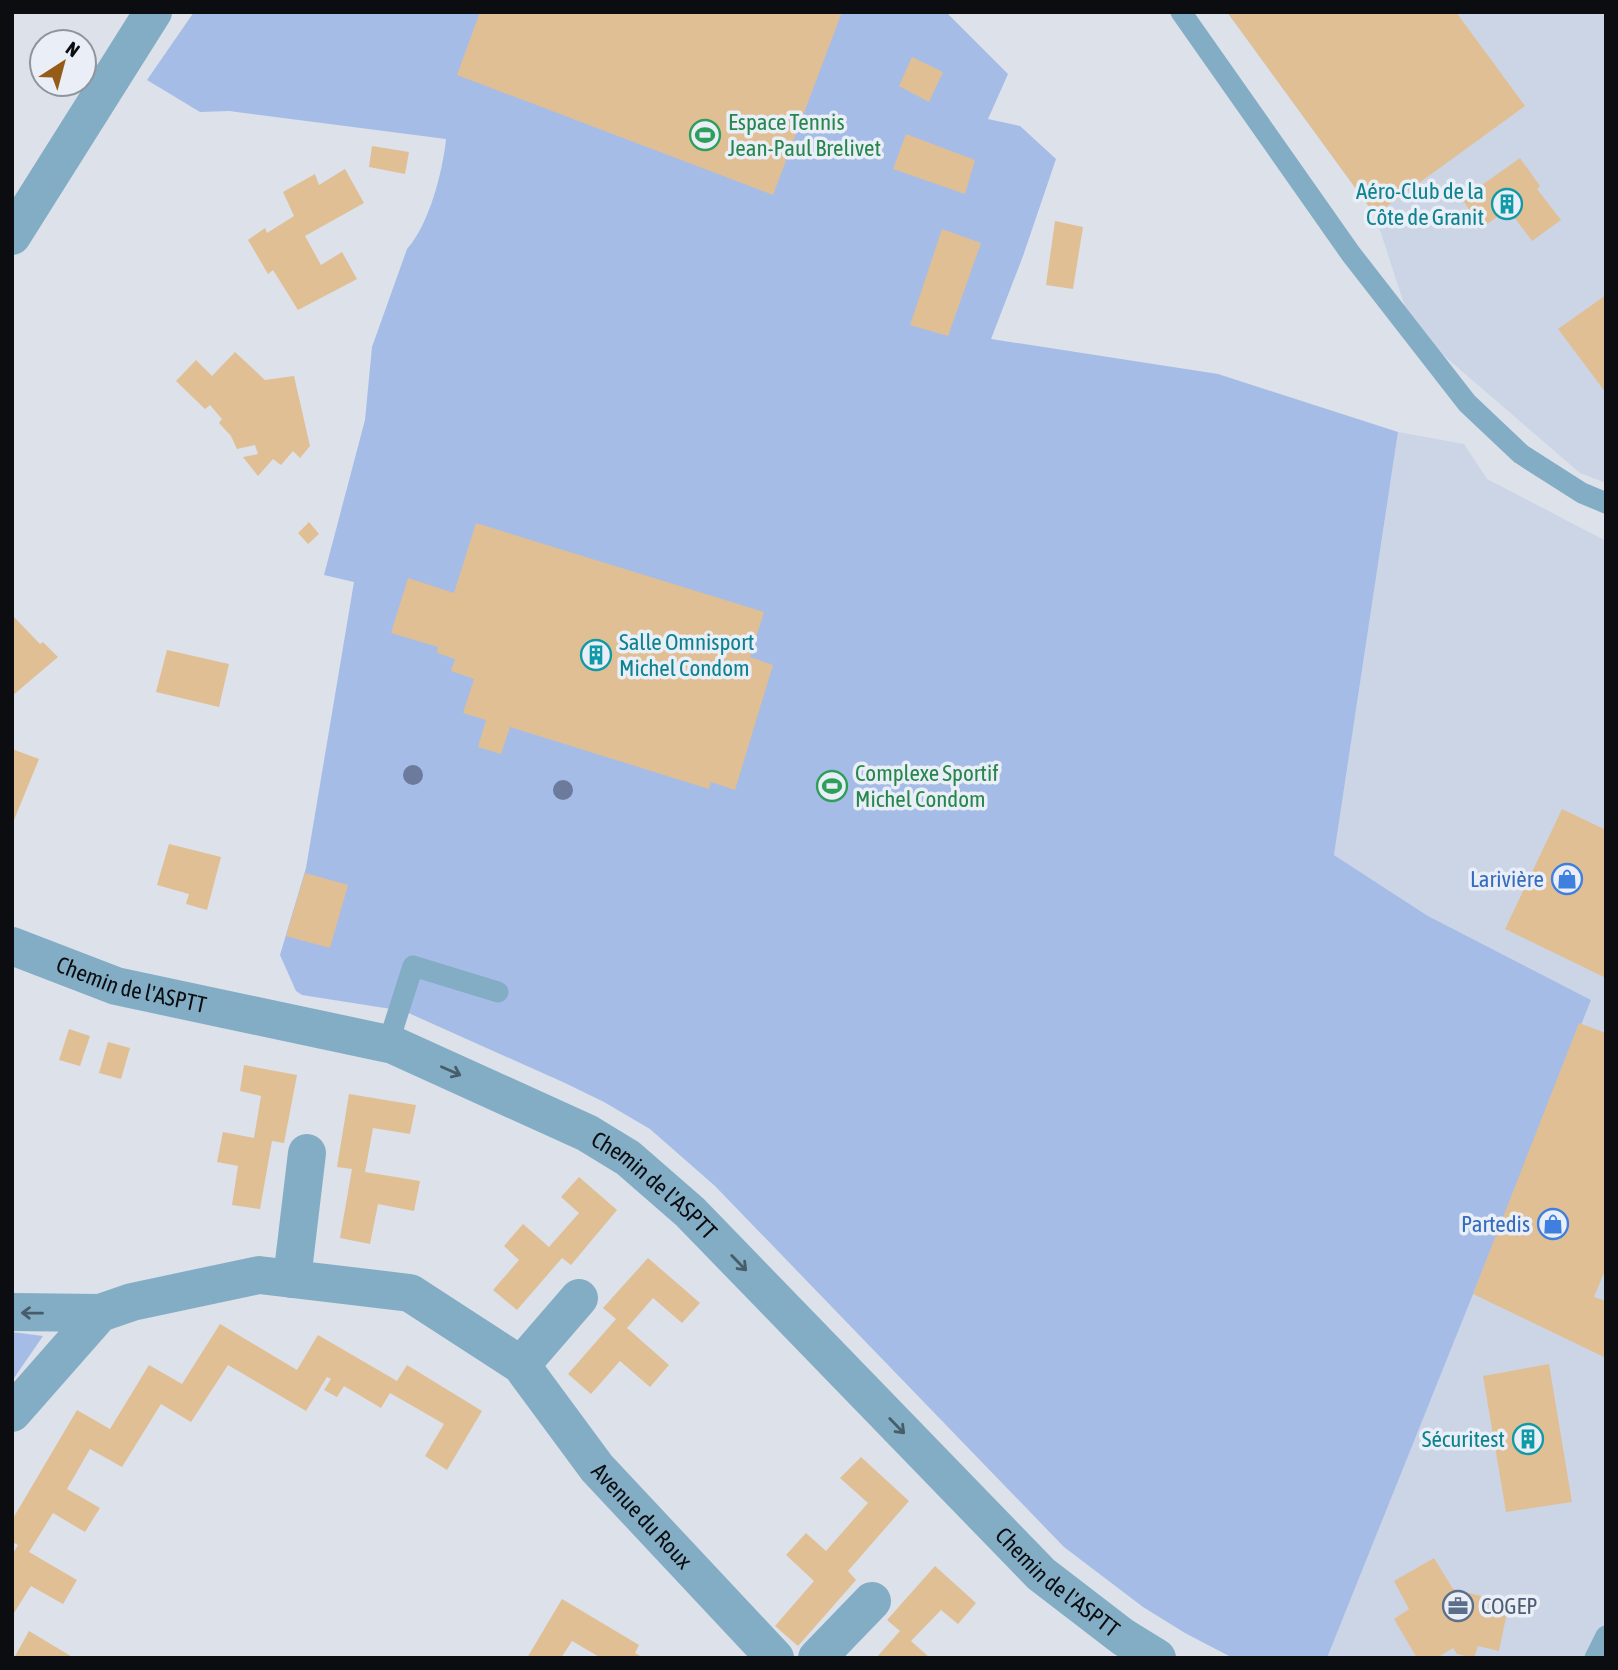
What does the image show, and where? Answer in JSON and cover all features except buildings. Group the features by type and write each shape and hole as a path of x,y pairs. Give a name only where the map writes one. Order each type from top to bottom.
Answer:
{"street":[{"path":"12,236 153,12"},
{"name":"Chemin de l'ASPTT","path":"12,946 116,986 388,1044 550,1115 628,1158 690,1212 1041,1574 1123,1637 1157,1658"},
{"path":"292,1279 307,1153"},
{"name":"Avenue du Roux","path":"12,1312 100,1313 132,1302 259,1275 410,1293 521,1365 597,1468 775,1658"},
{"path":"521,1365 579,1298"},
{"name":"Avenue du Roux","path":"12,1413 100,1313"},
{"path":"817,1658 872,1601"}],"lane":[{"path":"1181,12 1351,254 1467,403 1521,454 1582,493 1606,503"},
{"path":"388,1044 413,966 498,992"},
{"path":"1595,1658 1606,1636"}],"shaded area":[{"name":"Complexe Sportif Michel Condom","path":"194,12 946,12 1008,74 988,119 1020,126 1056,159 991,339 1218,374 1398,432 1334,855 1428,916 1591,1000 1327,1658 1229,1656 1143,1607 1064,1547 715,1186 650,1129 565,1083 404,1011 302,995 296,991 280,955 306,868 354,582 324,575 365,420 372,347 407,249 422,226 434,197 446,139 229,111 200,112 147,80"},
{"path":"1227,12 1606,12 1606,483 1580,473 1412,328 1375,215"},
{"path":"1398,432 1464,444 1487,479 1606,541 1606,1658 1327,1658 1590,1000 1428,916 1334,855"},
{"path":"12,1332 43,1336 12,1381"}],"place":[{"name":"Espace Tennis Jean-Paul Brelivet","path":"705,135"},
{"name":"Aéro-Club de la Côte de Granit","path":"1507,204"},
{"name":"Salle Omnisport Michel Condom","path":"596,655"},
{"name":"Complexe Sportif Michel Condom","path":"832,786"},
{"name":"Larivière","path":"1567,879"},
{"name":"Partedis","path":"1553,1224"},
{"name":"Sécuritest","path":"1528,1439"},
{"name":"COGEP","path":"1458,1606"}]}
